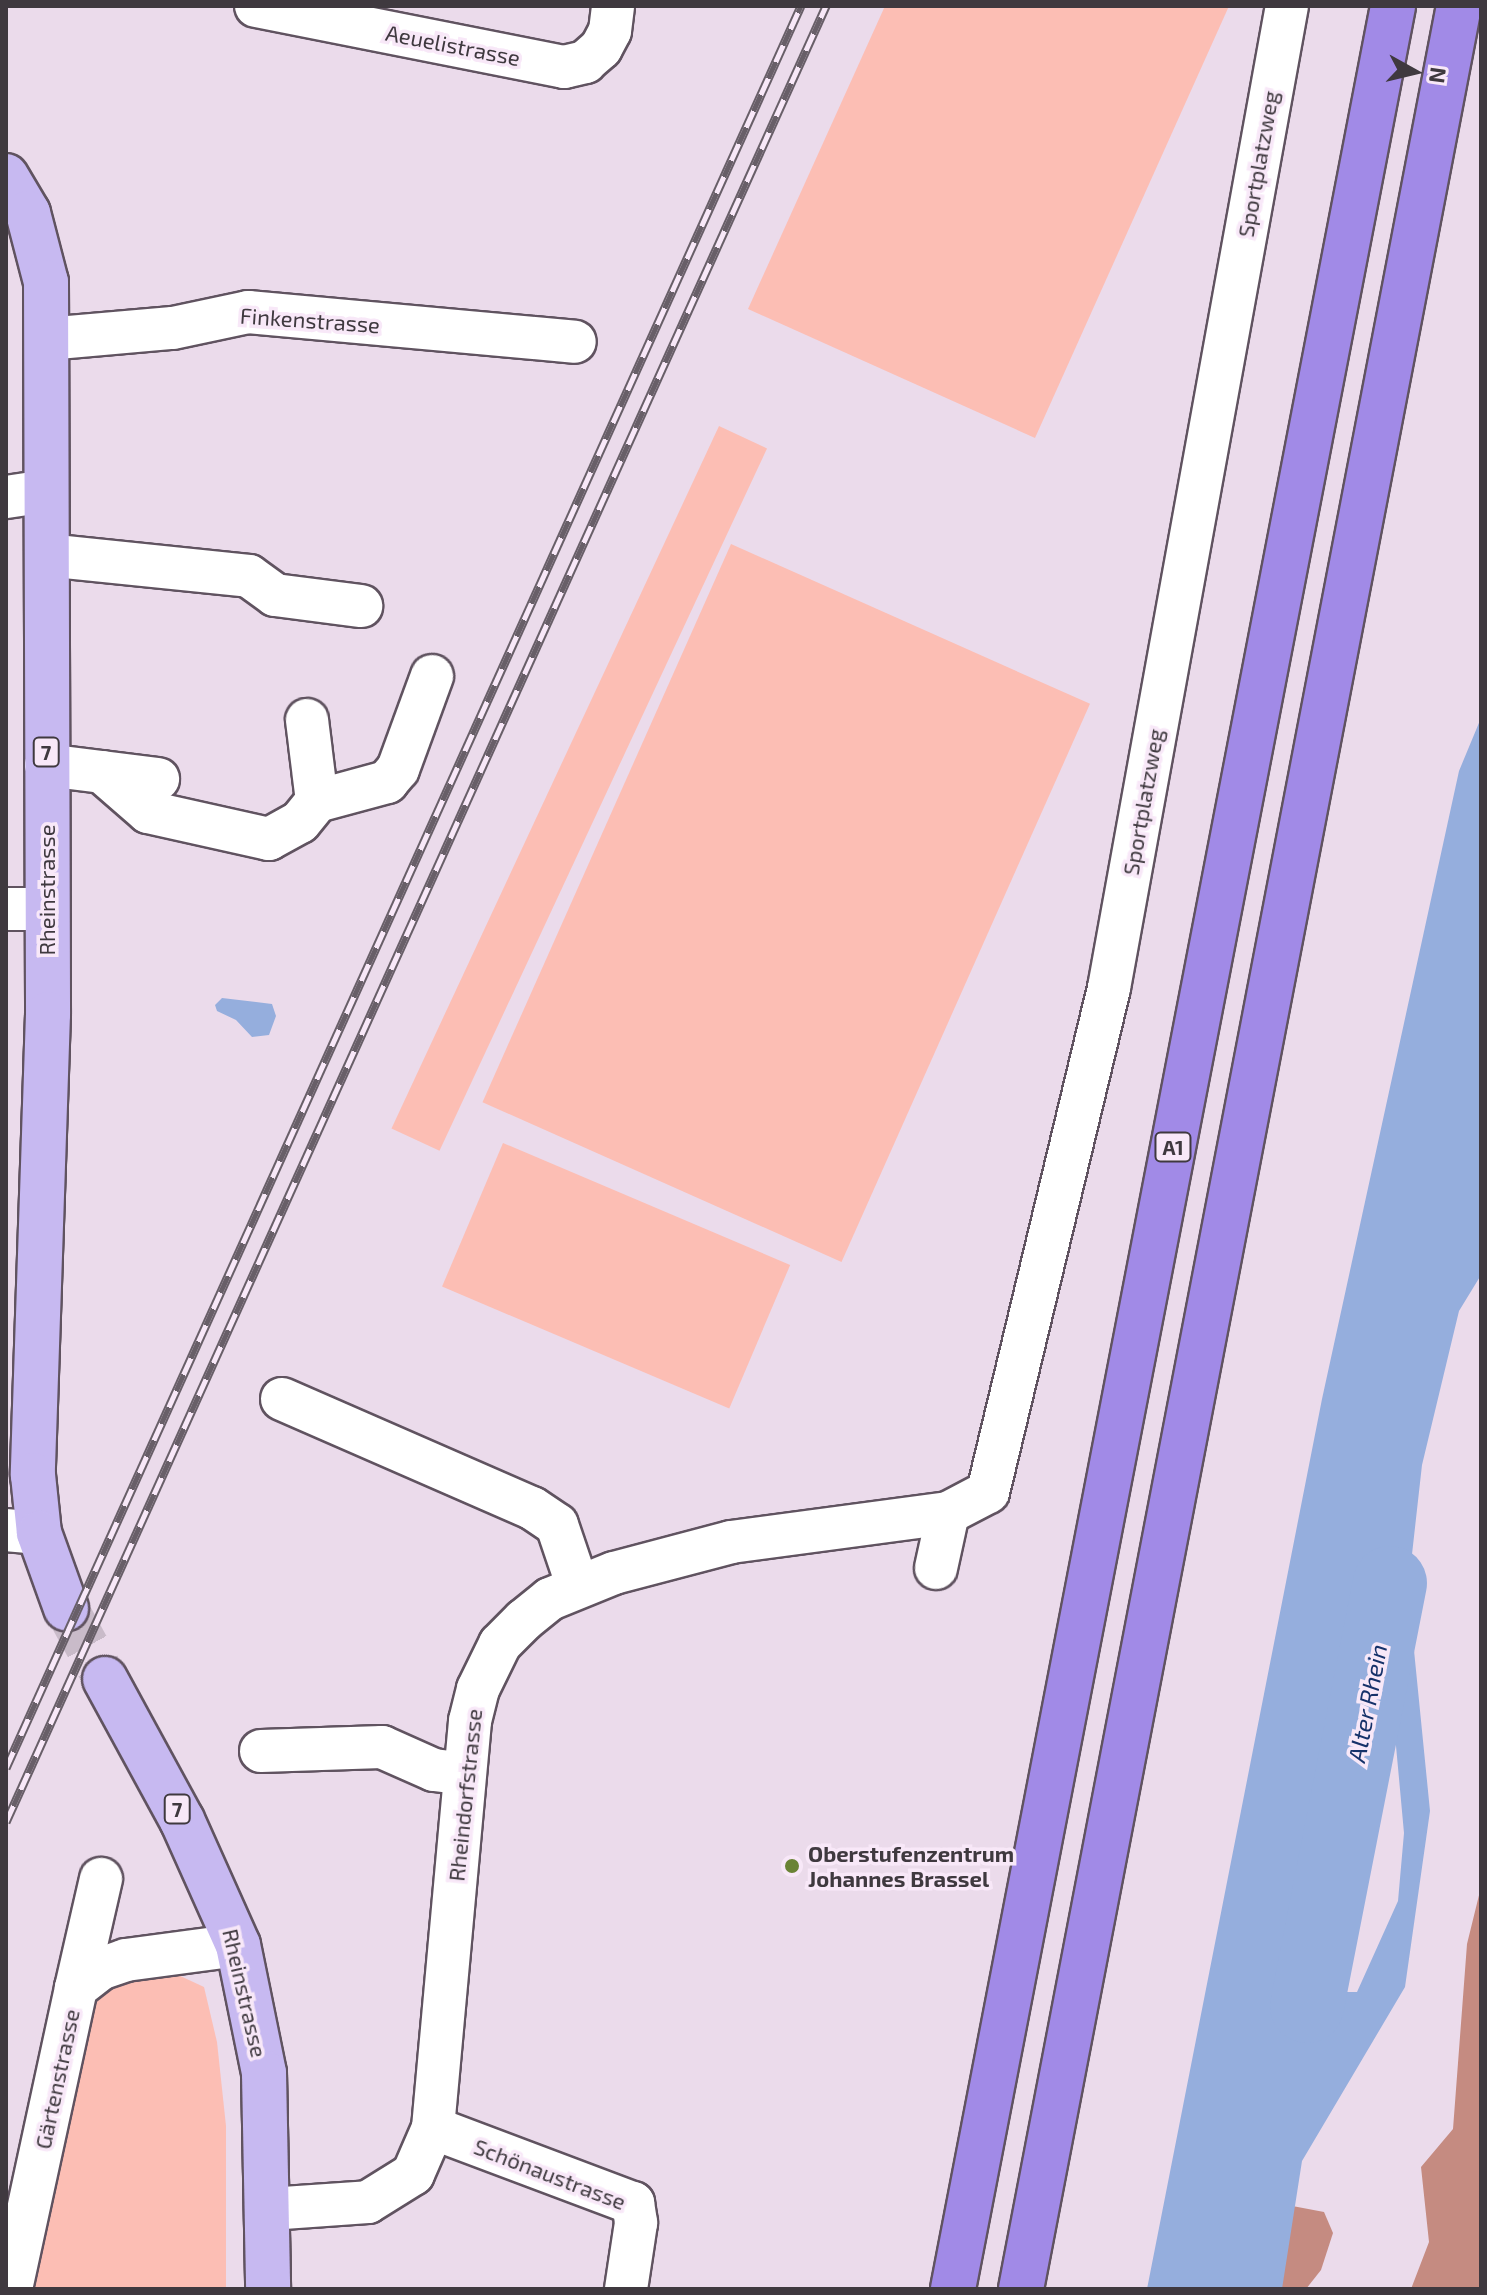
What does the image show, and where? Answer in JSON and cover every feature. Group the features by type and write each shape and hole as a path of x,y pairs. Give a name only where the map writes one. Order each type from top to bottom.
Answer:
{"highway":[{"name":"A1","path":"953,2289 1393,6"},
{"path":"1021,2289 1459,6"}],"main road":[{"name":"Rheinstrasse","path":"6,176 28,213 41,253 46,339 26,494 46,555 46,765 26,909 44,1255 33,1475 22,1531 66,1608"},
{"name":"Rheinstrasse","path":"105,1679 195,1844 238,1945 264,2073 269,2209 268,2289"}],"street":[{"name":"Aeuelistrasse","path":"256,6 564,67 585,62 601,48 610,31 613,6"},
{"name":"Sportplatzweg","path":"948,1513 988,1492 1109,988 1287,6"},
{"name":"Finkenstrasse","path":"46,339 173,328 248,312 575,342"},
{"path":"46,555 249,576 275,595 361,606"},
{"path":"102,772 148,812 269,839 300,822 317,801 387,782 398,769 432,676"},
{"path":"307,720 317,801"},
{"path":"46,765 158,779"},
{"path":"282,1399 532,1508 557,1525 578,1587"},
{"path":"936,1568 948,1513"},
{"name":"Rheindorfstrasse","path":"269,2209 368,2202 413,2174 433,2128 465,1774 478,1689 500,1644 550,1599 578,1587 731,1542 948,1513"},
{"path":"261,1751 382,1747 434,1770 465,1774"},
{"path":"76,1988 101,1879"},
{"name":"Gärtenstrasse","path":"11,2289 76,1988 100,1969 126,1960 238,1945"},
{"name":"Schönaustrasse","path":"433,2128 633,2203 636,2223 626,2289"}],"shaded area":[{"path":"885,6 1229,6 1035,438 748,309"},
{"path":"719,426 767,448 440,1151 391,1128"},
{"path":"731,544 1090,704 842,1262 482,1102"},
{"path":"503,1143 790,1265 729,1409 442,1287"},
{"path":"1481,1887 1481,2289 1411,2289 1429,2242 1421,2167 1453,2129 1467,1944"},
{"path":"176,1974 204,1987 217,2042 226,2126 226,2289 24,2289 95,1993 125,1976"},
{"path":"1255,2199 1324,2212 1333,2233 1321,2270 1306,2289 1237,2289"}],"water":[{"path":"1481,718 1481,1275 1459,1311 1422,1465 1408,1590 1430,1811 1405,1987 1302,2161 1282,2289 1147,2289 1322,1399 1459,771","holes":["1367,1685 1384,1686 1396,1746 1404,1833 1398,1901 1357,1992 1336,1992 1325,1855 1330,1835 1353,1815"]},
{"path":"222,998 272,1004 276,1016 269,1035 252,1037 236,1020 217,1011 215,1005"}],"waterway":[{"name":"Alter Rhein","path":"1307,2006 1390,1583"}],"tunnel":[{"path":"66,1608 105,1679"}],"railway":[{"path":"6,1768 801,6"},
{"path":"6,1822 826,6"}],"place":[{"name":"Oberstufenzentrum Johannes Brassel","path":"792,1866"}]}
